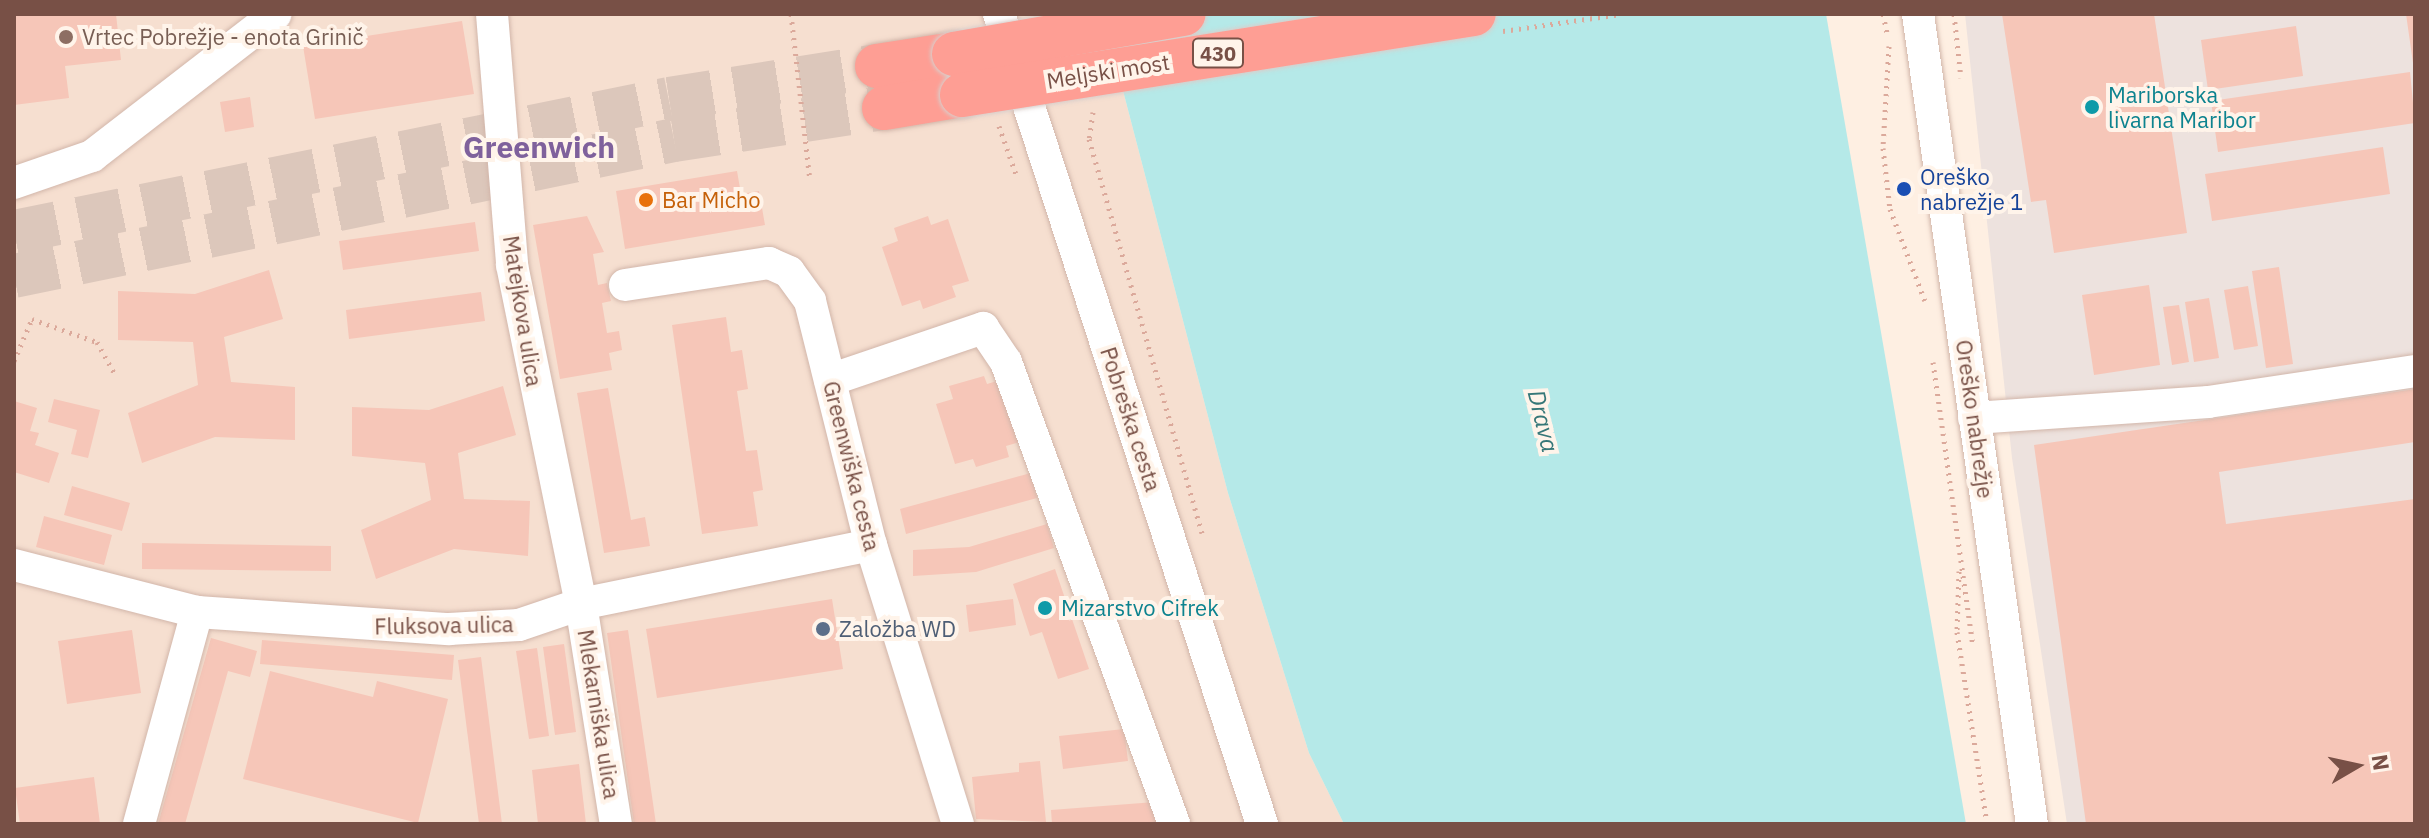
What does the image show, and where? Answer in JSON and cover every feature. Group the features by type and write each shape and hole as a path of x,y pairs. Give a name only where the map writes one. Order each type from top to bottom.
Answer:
{"highway":[{"name":"Meljski most","path":"1184,14 954,54 880,87 962,95 1474,14"}],"street":[{"path":"14,183 102,149 276,14"},
{"name":"Matejkova ulica","path":"492,14 512,265 581,604"},
{"name":"Pobreška cesta","path":"999,14 1262,824"},
{"name":"Meljski most","path":"1017,68 1345,14"},
{"name":"Oreško nabrežje","path":"1918,14 2032,824"},
{"name":"Greenwiška cesta","path":"625,285 769,263 789,272 810,301 871,545 958,824"},
{"path":"830,380 983,328 1006,362 1174,824"},
{"path":"1974,418 2208,402 2415,371"},
{"name":"Fluksova ulica","path":"14,565 197,612 449,629 519,625 581,604 871,545"},
{"name":"Mlekarniška ulica","path":"581,604 616,824"},
{"path":"139,824 197,612"}],"path":[{"path":"791,14 810,180"},
{"path":"1883,14 1890,209 1928,317"},
{"path":"1099,101 1089,139 1205,544"},
{"path":"14,361 32,319 97,342 114,373"},
{"path":"1931,347 1960,566 1957,632 1987,824"}],"shaded area":[{"path":"14,14 1103,14 1228,493 1309,753 1344,824 14,824"},
{"path":"1965,14 2415,14 2415,824 2067,824 2012,458"}],"water":[{"name":"Drava","path":"1103,14 1826,14 1966,824 1344,824 1309,753 1228,493"}],"building":[{"name":"Vrtec Pobrežje - enota Grinič","path":"14,14 116,14 121,60 65,66 69,98 14,105"},
{"name":"Mariborska livarna Maribor","path":"2002,14 2154,14 2187,233 2054,253 2046,200 2031,202"},
{"path":"2406,14 2415,14 2415,63 2413,63"},
{"path":"462,21 474,94 315,119 303,46"},
{"path":"2296,26 2303,76 2208,90 2201,40"},
{"path":"2410,72 2415,123 2218,152 2211,101"},
{"path":"250,97 254,127 225,132 220,102"},
{"path":"2383,147 2390,194 2212,221 2205,174"},
{"path":"737,171 741,194 759,191 765,225 625,249 616,191"},
{"path":"587,216 604,252 593,254 598,285 607,283 611,301 602,303 607,333 619,331 622,350 609,353 612,370 560,379 533,225"},
{"path":"928,216 931,225 948,219 969,281 952,286 956,297 923,309 920,300 902,306 882,247 898,241 894,228"},
{"path":"475,222 479,251 343,270 339,241"},
{"path":"2279,267 2293,364 2266,368 2252,271"},
{"path":"269,270 283,319 224,337 231,382 295,387 295,440 215,437 142,463 128,413 198,385 193,342 118,340 118,291 195,294"},
{"path":"2149,285 2160,365 2094,375 2082,295"},
{"path":"2248,286 2258,346 2234,350 2224,290"},
{"path":"481,292 485,321 349,339 346,310"},
{"path":"2209,298 2219,358 2194,362 2185,302"},
{"path":"2179,305 2189,362 2172,365 2163,307"},
{"path":"726,317 731,352 742,350 748,389 737,391 746,451 757,450 763,490 753,492 758,526 702,534 672,325"},
{"path":"984,376 987,384 1004,379 1023,441 1006,446 1009,457 976,467 973,459 955,464 936,404 953,399 949,386"},
{"path":"503,386 516,435 458,453 464,499 530,501 528,556 454,549 376,579 361,530 431,500 425,463 352,456 352,407 429,410"},
{"path":"608,388 631,520 645,517 650,546 604,553 577,393"},
{"path":"2415,389 2415,442 2219,472 2226,524 2415,499 2415,824 2086,824 2034,445"},
{"path":"54,399 100,410 88,458 71,454 77,430 48,422"},
{"path":"14,401 37,408 30,431 39,433 35,445 59,453 49,483 14,472"},
{"path":"1031,473 1037,498 906,534 900,509"},
{"path":"72,486 130,503 122,531 64,515"},
{"path":"44,516 112,535 104,565 36,547"},
{"path":"1047,524 1054,548 976,572 913,576 913,550 969,547"},
{"path":"142,543 331,546 331,571 142,569"},
{"name":"Mizarstvo Cifrek","path":"1055,569 1089,669 1058,679 1042,632 1030,636 1013,584"},
{"path":"832,599 843,669 657,698 646,629"},
{"path":"1013,599 1016,625 969,632 966,605"},
{"path":"132,630 141,693 67,704 58,641"},
{"path":"628,630 656,824 634,824 607,633"},
{"path":"211,638 257,651 250,677 228,671 185,824 158,824"},
{"path":"262,640 454,655 452,680 260,664"},
{"path":"564,644 576,732 555,735 543,647"},
{"path":"537,648 549,736 529,739 516,651"},
{"path":"481,657 502,824 479,824 458,660"},
{"path":"270,671 373,697 377,681 448,699 418,823 243,779"},
{"path":"1124,729 1128,761 1063,769 1059,736"},
{"path":"1040,761 1046,822 976,819 972,777 1019,772 1019,763"},
{"path":"579,764 586,824 538,824 532,770"},
{"path":"94,777 100,824 20,824 15,788"},
{"path":"1155,802 1157,824 1052,824 1051,810"}],"tunnel":[{"path":"14,232 669,99 877,66"},
{"path":"14,276 674,140 884,108"}],"place":[{"name":"Vrtec Pobrežje - enota Grinič","path":"66,37"},
{"name":"Mariborska livarna Maribor","path":"2092,107"},
{"name":"Oreško nabrežje 1","path":"1904,189"},
{"name":"Bar Micho","path":"646,200"},
{"name":"Mizarstvo Cifrek","path":"1045,608"},
{"name":"Založba WD","path":"823,629"}],"district":[{"name":"Greenwich","path":"539,147"}]}
